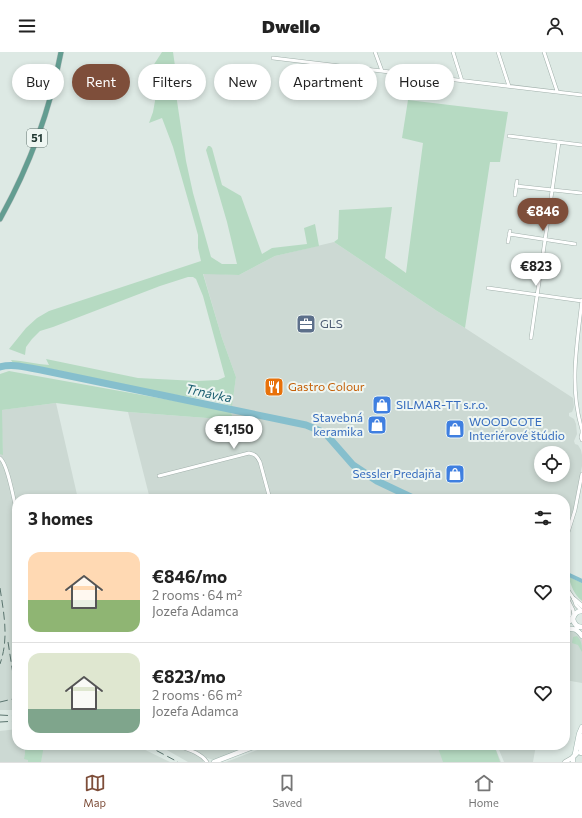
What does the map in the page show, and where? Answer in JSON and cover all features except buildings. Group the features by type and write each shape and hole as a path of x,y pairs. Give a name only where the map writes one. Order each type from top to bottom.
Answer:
{"main road":[{"name":"51","path":"0,219 18,184 40,132 62,52"},
{"path":"570,621 577,612 582,611"},
{"path":"574,616 573,621 580,627"},
{"path":"570,626 580,627"},
{"path":"570,628 576,629 582,636"},
{"path":"573,758 582,727"},
{"path":"573,758 578,752 581,753 582,736"},
{"path":"214,762 245,750"}],"street":[{"path":"376,52 382,71"},
{"path":"453,52 462,81"},
{"path":"498,52 509,86"},
{"path":"544,52 557,91"},
{"path":"273,58 582,95"},
{"path":"509,136 582,145"},
{"path":"531,338 559,142"},
{"path":"515,195 517,181"},
{"path":"516,186 581,193"},
{"path":"508,242 510,233 575,244"},
{"path":"488,288 582,301 574,376 577,412 582,430 582,440"},
{"path":"577,412 582,420"},
{"path":"159,476 249,453 258,457 269,494"},
{"path":"0,458 3,460 6,468 12,494"},
{"path":"570,526 575,510 582,474"},
{"path":"570,594 582,606"},
{"path":"574,599 576,605 582,611"},
{"path":"570,606 573,610 574,616"},
{"path":"189,750 204,758 208,762"},
{"path":"564,762 573,758"}],"shaded area":[{"path":"334,242 437,311 573,398 574,407 572,412 569,413 569,416 574,419 576,424 577,434 574,441 581,450 582,466 570,519 570,494 149,494 128,412 233,420 231,411 236,377 222,338 203,273 239,275 275,256"},
{"path":"56,403 77,494 12,494 12,710 0,710 0,454 3,454 1,410"},
{"path":"570,629 579,634 582,640 582,683 570,681"},
{"path":"12,730 12,750 145,750 170,762 0,762 0,731"},
{"path":"167,750 240,750 214,760 207,758 203,762 188,762"},
{"path":"257,750 496,750 501,762 226,762"},
{"path":"499,750 535,750 533,762 504,762"}],"green space":[{"path":"162,52 173,52 175,64 154,64"},
{"path":"177,100 186,161 193,193 211,257 222,264 237,264 227,222 206,150 208,146 212,148 222,185 241,196 262,254 272,248 307,244 304,228 315,224 319,246 275,256 239,275 203,274 222,338 236,377 232,406 210,400 170,394 51,369 13,363 11,360 49,365 46,359 138,378 197,381 218,380 225,377 203,296 196,279 193,277 188,277 160,286 40,331 26,347 25,355 9,349 26,328 37,318 49,311 201,261 198,248 198,235 173,147 162,118 149,123 155,101"},
{"path":"408,100 508,112 500,162 490,162 465,328 334,242 338,239 339,210 392,207 385,258 406,273 423,143 402,138"},
{"path":"9,371 231,411 233,420 128,412 56,403 2,410 3,455 0,454 0,374"},
{"path":"570,577 582,583 582,601 575,593"},
{"path":"577,636 581,642 582,652 578,645 572,643 573,637"},
{"path":"25,750 43,750 41,762 28,762 28,760 24,759"},
{"path":"439,750 496,750 500,762 443,762"}],"waterway":[{"name":"Trnávka","path":"0,367 26,367 306,425 325,433 353,465 377,481 404,494"},
{"name":"Trnávka","path":"570,575 582,581"}],"railway":[{"path":"0,588 5,626 3,654 0,664"},
{"path":"8,642 12,668"},
{"path":"0,702 12,699"},
{"path":"0,715 12,716"},
{"path":"0,722 12,721"},
{"path":"155,750 178,762"}],"place":[{"name":"GLS","path":"306,324"},
{"name":"Gastro Colour","path":"274,387"},
{"name":"SILMAR-TT s.r.o.","path":"382,405"},
{"name":"Stavebná keramika","path":"377,425"},
{"name":"WOODCOTE Interiérové štúdio","path":"455,429"},
{"name":"Sessler Predajňa","path":"455,474"}]}
